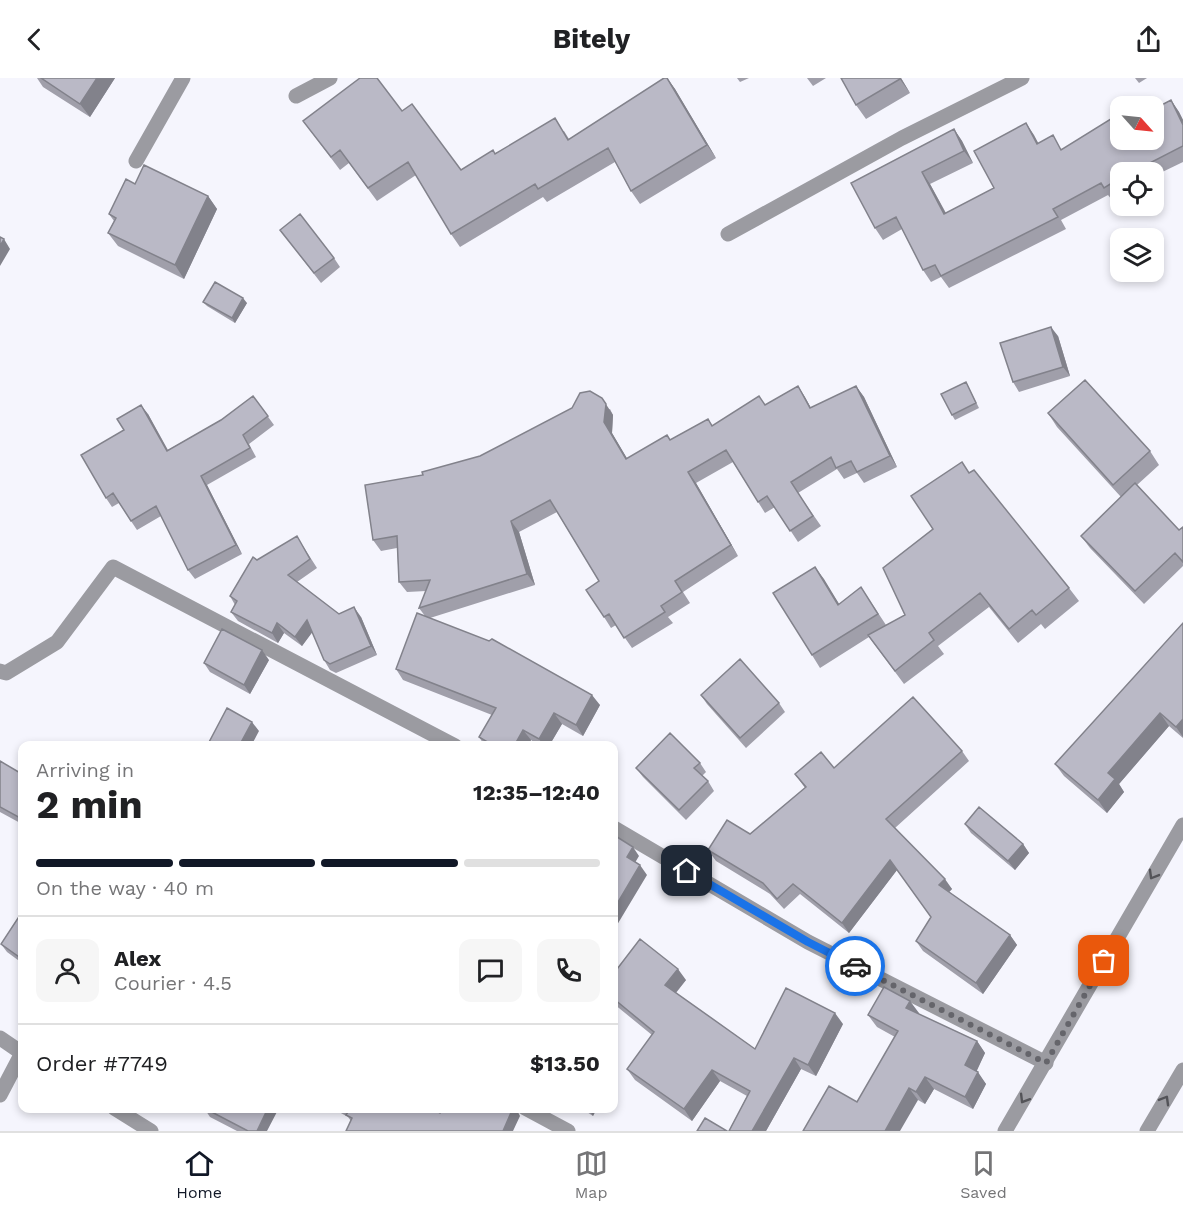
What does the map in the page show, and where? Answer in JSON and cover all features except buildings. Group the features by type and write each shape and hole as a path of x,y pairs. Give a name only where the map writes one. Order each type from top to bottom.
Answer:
{"street":[{"path":"136,161 183,78"},
{"path":"296,96 330,78"},
{"path":"728,234 902,138 1022,78"},
{"path":"0,671 6,673 57,642 113,567 445,741"},
{"path":"1005,1131 1183,825"},
{"path":"618,830 808,942 1046,1063"},
{"path":"0,1038 18,1050"},
{"path":"0,1095 18,1061"},
{"path":"1147,1131 1183,1070"},
{"path":"122,1113 151,1131"},
{"path":"534,1113 568,1131"}],"way so far":[{"path":"855,966 1046,1063 1104,961"}],"route":[{"path":"687,871 808,942 855,966"}]}
